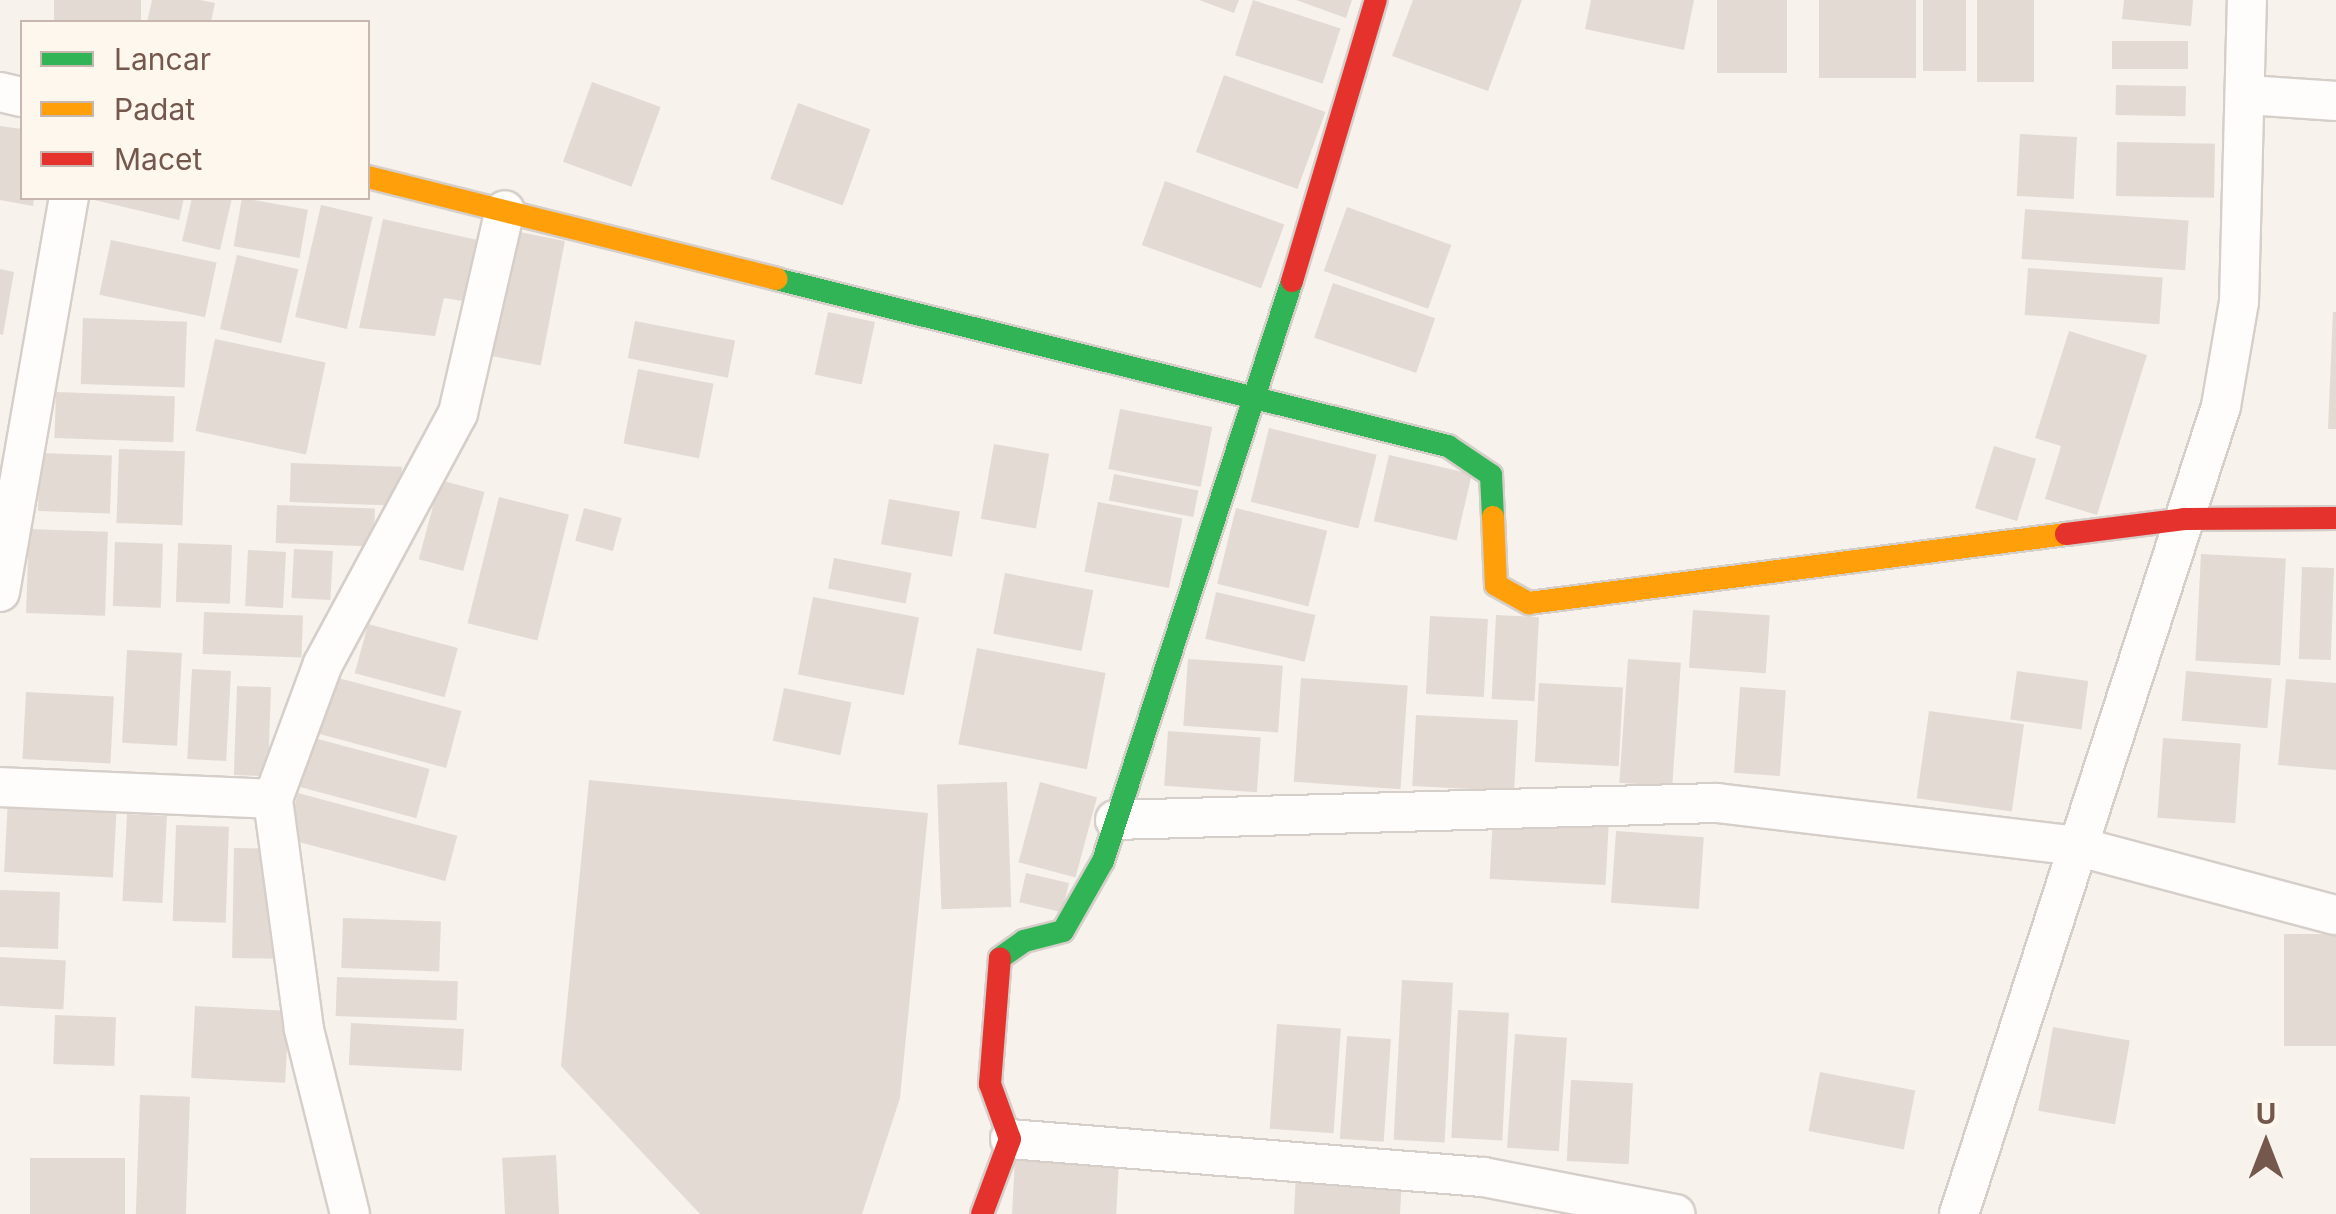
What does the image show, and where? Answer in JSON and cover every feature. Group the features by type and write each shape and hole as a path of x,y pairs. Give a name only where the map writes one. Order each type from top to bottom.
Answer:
{"street":[{"path":"982,1214 1010,1140 990,1084 998,960 1074,920 1115,820 1258,393 1376,0"},
{"path":"1959,1214 2184,519 2233,353 2248,95 2248,0"},
{"path":"2248,95 2336,101"},
{"path":"370,178 1258,393 1475,458 1498,496 1496,585 1528,603 2184,519 2336,518"},
{"path":"0,592 69,200"},
{"path":"350,1214 304,1029 273,799 323,664 458,413 505,210"},
{"path":"0,787 273,799"},
{"path":"1115,820 1716,803 2076,846 2336,915"},
{"path":"1010,1140 1483,1178 1674,1214"}],"building":[{"path":"54,0 141,0 141,20 54,20"},
{"path":"152,0 215,3 211,20 147,20"},
{"path":"1199,0 1239,0 1234,13"},
{"path":"1253,0 1340,28 1323,84 1235,55"},
{"path":"1296,0 1352,0 1346,18"},
{"path":"1413,0 1522,0 1488,91 1392,56"},
{"path":"1591,0 1694,0 1684,50 1585,29"},
{"path":"1717,0 1787,0 1787,73 1717,73"},
{"path":"1819,0 1916,0 1916,78 1819,78"},
{"path":"1923,0 1966,0 1966,71 1923,71"},
{"path":"1977,0 2034,0 2034,82 1977,82"},
{"path":"2124,0 2193,0 2191,26 2122,19"},
{"path":"2112,41 2188,41 2188,69 2112,69"},
{"path":"1224,75 1325,112 1297,189 1196,152"},
{"path":"592,82 661,107 632,187 563,162"},
{"path":"2116,85 2186,86 2185,116 2115,115"},
{"path":"798,103 870,129 843,205 770,179"},
{"path":"0,126 20,129 20,200 34,200 33,206 0,200"},
{"path":"2020,134 2077,137 2074,199 2017,196"},
{"path":"2117,142 2215,144 2214,198 2116,196"},
{"path":"1165,181 1284,224 1261,288 1142,245"},
{"path":"94,200 184,200 179,220"},
{"path":"192,200 232,200 220,250 182,241"},
{"path":"242,200 308,210 299,258 233,246"},
{"path":"321,205 373,217 347,329 295,317"},
{"path":"1347,207 1451,245 1428,309 1324,271"},
{"path":"2025,209 2189,220 2185,270 2022,259"},
{"path":"383,219 482,241 468,302 444,298 435,336 359,328"},
{"path":"509,230 565,241 541,366 485,355"},
{"path":"111,240 217,262 205,317 99,295"},
{"path":"237,255 298,269 281,343 220,329"},
{"path":"2028,268 2163,277 2159,324 2025,315"},
{"path":"0,269 14,272 3,335 0,334"},
{"path":"1333,283 1435,318 1416,373 1314,338"},
{"path":"828,312 875,322 862,385 815,375"},
{"path":"2333,312 2336,429 2328,429"},
{"path":"83,318 187,322 185,388 81,384"},
{"path":"635,321 735,340 728,378 628,358"},
{"path":"2069,331 2147,355 2097,515 2045,499 2061,446 2035,438"},
{"path":"215,339 326,362 306,454 195,431"},
{"path":"638,369 714,384 699,458 623,444"},
{"path":"56,392 175,396 173,442 54,438"},
{"path":"1120,409 1212,427 1201,487 1108,469"},
{"path":"1269,428 1377,455 1358,529 1251,502"},
{"path":"994,444 1049,454 1036,529 981,519"},
{"path":"1994,446 2036,459 2017,521 1975,508"},
{"path":"119,449 185,451 182,525 116,523"},
{"path":"40,453 112,456 110,513 38,511"},
{"path":"1389,455 1472,474 1457,540 1374,521"},
{"path":"291,463 402,467 401,506 290,502"},
{"path":"1114,474 1198,490 1193,517 1109,501"},
{"path":"440,480 484,492 463,571 419,559"},
{"path":"499,497 569,514 537,641 468,623"},
{"path":"889,499 960,512 952,557 881,544"},
{"path":"1098,502 1182,518 1169,588 1084,572"},
{"path":"277,505 375,508 374,546 276,543"},
{"path":"584,508 622,518 613,551 575,541"},
{"path":"1236,508 1327,531 1308,606 1217,584"},
{"path":"29,529 108,532 105,616 26,613"},
{"path":"115,542 163,544 161,608 113,606"},
{"path":"178,543 232,545 230,604 176,602"},
{"path":"294,549 333,551 330,600 291,598"},
{"path":"248,550 286,552 283,608 245,606"},
{"path":"2201,554 2286,558 2280,665 2195,661"},
{"path":"834,558 912,573 906,604 828,588"},
{"path":"2302,567 2334,568 2331,660 2299,659"},
{"path":"1005,573 1093,590 1082,651 993,634"},
{"path":"1216,592 1315,615 1305,662 1205,639"},
{"path":"813,597 919,618 904,695 798,675"},
{"path":"1693,610 1770,615 1766,673 1689,668"},
{"path":"204,612 303,615 301,657 203,654"},
{"path":"1496,615 1539,617 1535,701 1492,699"},
{"path":"1430,616 1488,619 1484,697 1426,694"},
{"path":"368,624 458,648 445,697 355,673"},
{"path":"977,648 1106,673 1087,769 958,744"},
{"path":"127,650 182,653 177,746 122,743"},
{"path":"1188,659 1283,666 1278,732 1183,726"},
{"path":"1628,659 1681,663 1672,786 1619,783"},
{"path":"192,669 231,671 226,761 187,759"},
{"path":"2017,671 2088,681 2081,730 2010,720"},
{"path":"2186,671 2272,678 2267,728 2182,721"},
{"path":"331,676 461,711 446,768 316,733"},
{"path":"1301,678 1408,685 1400,789 1294,782"},
{"path":"2286,679 2336,683 2336,770 2278,765"},
{"path":"1539,683 1623,687 1619,766 1535,762"},
{"path":"237,686 271,687 268,776 234,775"},
{"path":"1740,687 1786,690 1780,776 1734,773"},
{"path":"784,688 851,702 840,755 773,741"},
{"path":"26,692 114,697 110,764 22,759"},
{"path":"1929,711 2024,724 2012,812 1917,798"},
{"path":"1416,715 1518,720 1514,791 1412,786"},
{"path":"1168,731 1261,737 1257,792 1164,786"},
{"path":"303,735 430,769 416,818 290,784"},
{"path":"2163,738 2241,743 2235,823 2157,818"},
{"path":"589,780 928,813 900,1098 862,1214 700,1214 561,1066"},
{"path":"1007,782 1011,907 941,909 937,784"},
{"path":"1040,782 1097,797 1076,877 1019,862"},
{"path":"298,793 457,836 445,881 286,838"},
{"path":"8,798 117,804 113,878 4,872"},
{"path":"127,814 167,816 162,903 122,901"},
{"path":"1493,815 1609,821 1605,885 1490,879"},
{"path":"176,825 229,827 226,923 173,921"},
{"path":"1616,831 1704,837 1699,909 1611,903"},
{"path":"234,848 277,849 275,959 232,958"},
{"path":"1026,873 1069,883 1062,912 1019,902"},
{"path":"0,890 60,892 58,949 0,947"},
{"path":"343,918 441,921 439,971 341,968"},
{"path":"2284,934 2336,934 2336,1046 2284,1046"},
{"path":"0,957 66,960 63,1009 0,1006"},
{"path":"337,977 458,981 457,1020 336,1016"},
{"path":"1402,980 1453,983 1445,1142 1394,1140"},
{"path":"195,1006 289,1011 285,1083 191,1078"},
{"path":"1458,1010 1509,1013 1502,1140 1451,1138"},
{"path":"55,1015 116,1017 114,1066 53,1064"},
{"path":"351,1023 464,1029 462,1071 349,1065"},
{"path":"1277,1024 1341,1028 1334,1133 1270,1129"},
{"path":"2053,1027 2130,1041 2115,1124 2038,1111"},
{"path":"1515,1034 1567,1038 1559,1151 1507,1148"},
{"path":"1347,1036 1391,1039 1384,1142 1340,1139"},
{"path":"1820,1072 1915,1091 1904,1149 1809,1131"},
{"path":"1571,1080 1633,1083 1629,1164 1567,1161"},
{"path":"140,1095 190,1097 186,1214 136,1214"},
{"path":"556,1155 559,1214 505,1214 502,1158"},
{"path":"30,1158 125,1158 125,1214 30,1214"},
{"path":"1015,1158 1119,1163 1116,1214 1012,1214"},
{"path":"1296,1172 1402,1179 1400,1214 1294,1214"}],"traffic: fast":[{"path":"776,279 1448,446 1491,475 1493,517"},
{"path":"1000,958 1024,941 1063,931 1103,861 1292,281"}],"traffic: slow":[{"path":"370,178 776,279"},
{"path":"1493,517 1496,585 1529,603 2066,534"}],"traffic: jam":[{"path":"1292,281 1376,0"},
{"path":"2066,534 2184,519 2336,518"},
{"path":"982,1214 1010,1139 990,1084 1000,958"}]}
